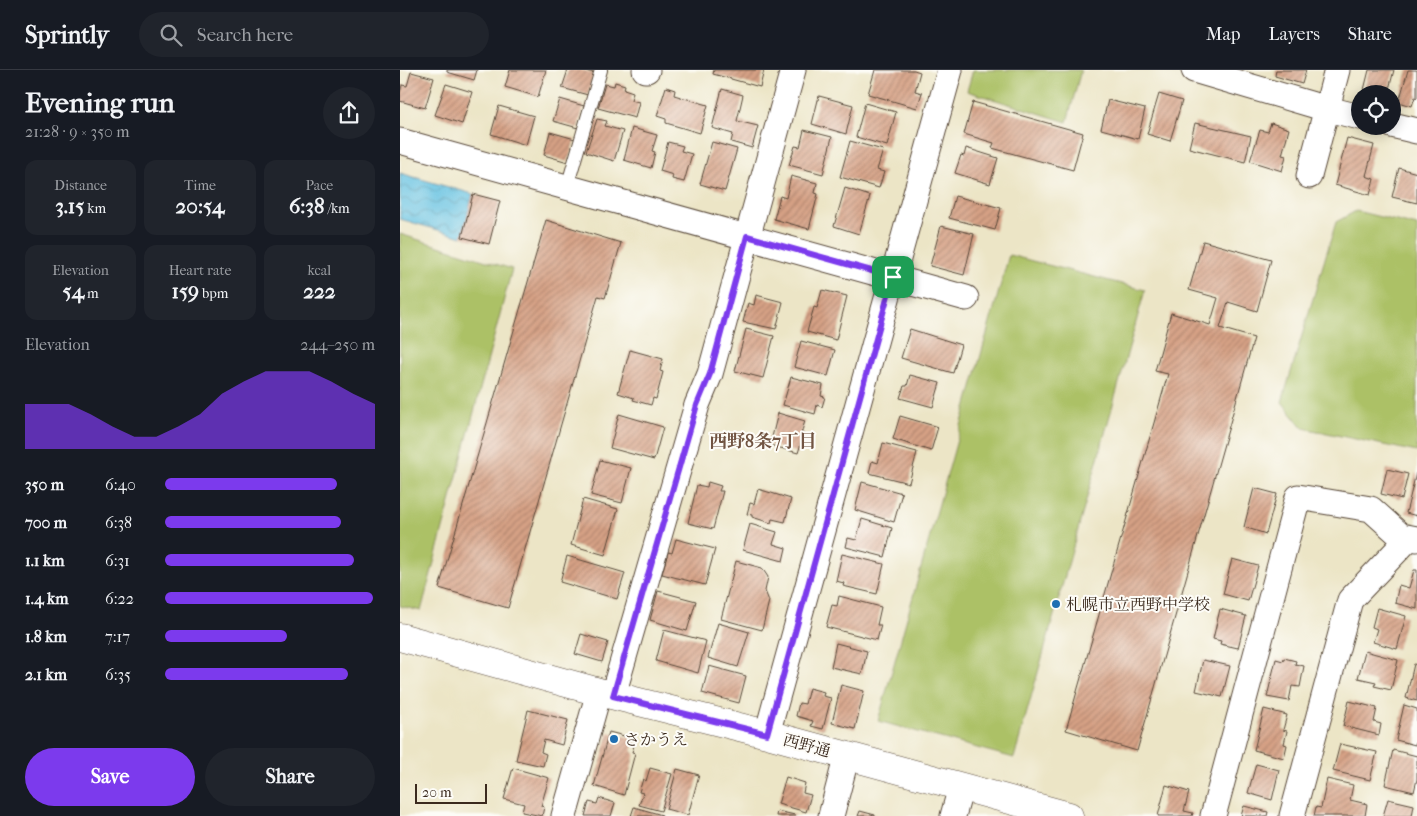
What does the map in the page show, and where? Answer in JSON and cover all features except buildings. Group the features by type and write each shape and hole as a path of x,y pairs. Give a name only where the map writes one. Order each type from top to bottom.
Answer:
{"street":[{"path":"564,816 606,694 697,405 710,374 793,70"},
{"path":"767,734 950,70"},
{"path":"1194,70 1351,115"},
{"path":"1309,176 1337,70"},
{"path":"1401,127 1417,131"},
{"path":"400,140 966,298"},
{"path":"1213,816 1298,498 1371,509 1401,536 1413,539"},
{"path":"1292,816 1350,600 1413,539"},
{"name":"西野通","path":"400,637 606,694 847,755 1069,816"},
{"path":"831,816 847,755"},
{"path":"953,816 961,786"}],"lane":[{"path":"567,187 601,70"}],"green space":[{"path":"973,70 1081,70 1067,122 967,91"},
{"path":"1356,211 1417,226 1417,452 1303,428 1282,402 1336,222"},
{"path":"400,234 512,269 421,611 400,606"},
{"path":"1009,255 1145,290 1014,758 878,721"}],"water":[{"path":"400,173 473,194 462,237 400,219"}],"place":[{"name":"札幌市立西野中学校","path":"1056,604"},
{"name":"さかうえ","path":"614,739"}],"district":[{"name":"西野8条7丁目","path":"763,441"}],"route":[{"path":"747,236 893,277 767,734 613,696 697,405 710,374 747,236"}]}
